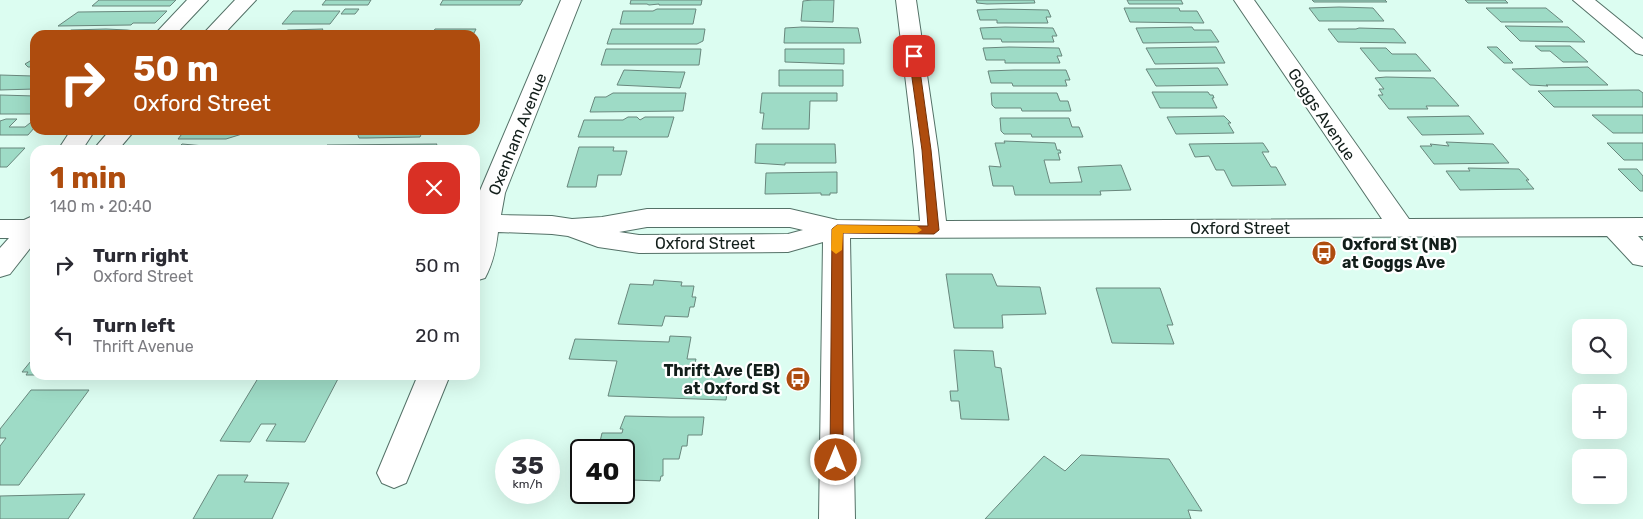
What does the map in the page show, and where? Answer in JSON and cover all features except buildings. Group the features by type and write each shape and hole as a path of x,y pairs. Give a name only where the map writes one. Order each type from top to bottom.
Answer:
{"street":[{"path":"169,30 198,0"},
{"path":"217,30 246,0"},
{"name":"Oxenham Avenue","path":"480,258 481,223 571,0"},
{"path":"906,0 926,150 934,230"},
{"name":"Goggs Avenue","path":"1244,0 1401,227"},
{"path":"1583,0 1643,49"},
{"path":"110,145 119,135"},
{"name":"Oxford Street","path":"481,223 552,225 572,228 598,238 639,244 788,243 837,229 1643,227"},
{"path":"0,229 30,227"},
{"path":"1614,227 1643,257"},
{"path":"837,229 837,519"},
{"path":"0,268 30,232"},
{"path":"394,473 432,380"}],"slow traffic":[{"path":"836,250 837,229 917,230"}],"place":[{"name":"Oxford St (NB) at Goggs Ave","path":"1324,253"},
{"name":"Thrift Ave (EB) at Oxford St","path":"798,379"}],"route":[{"path":"836,460 837,229 934,230 914,56"}]}
